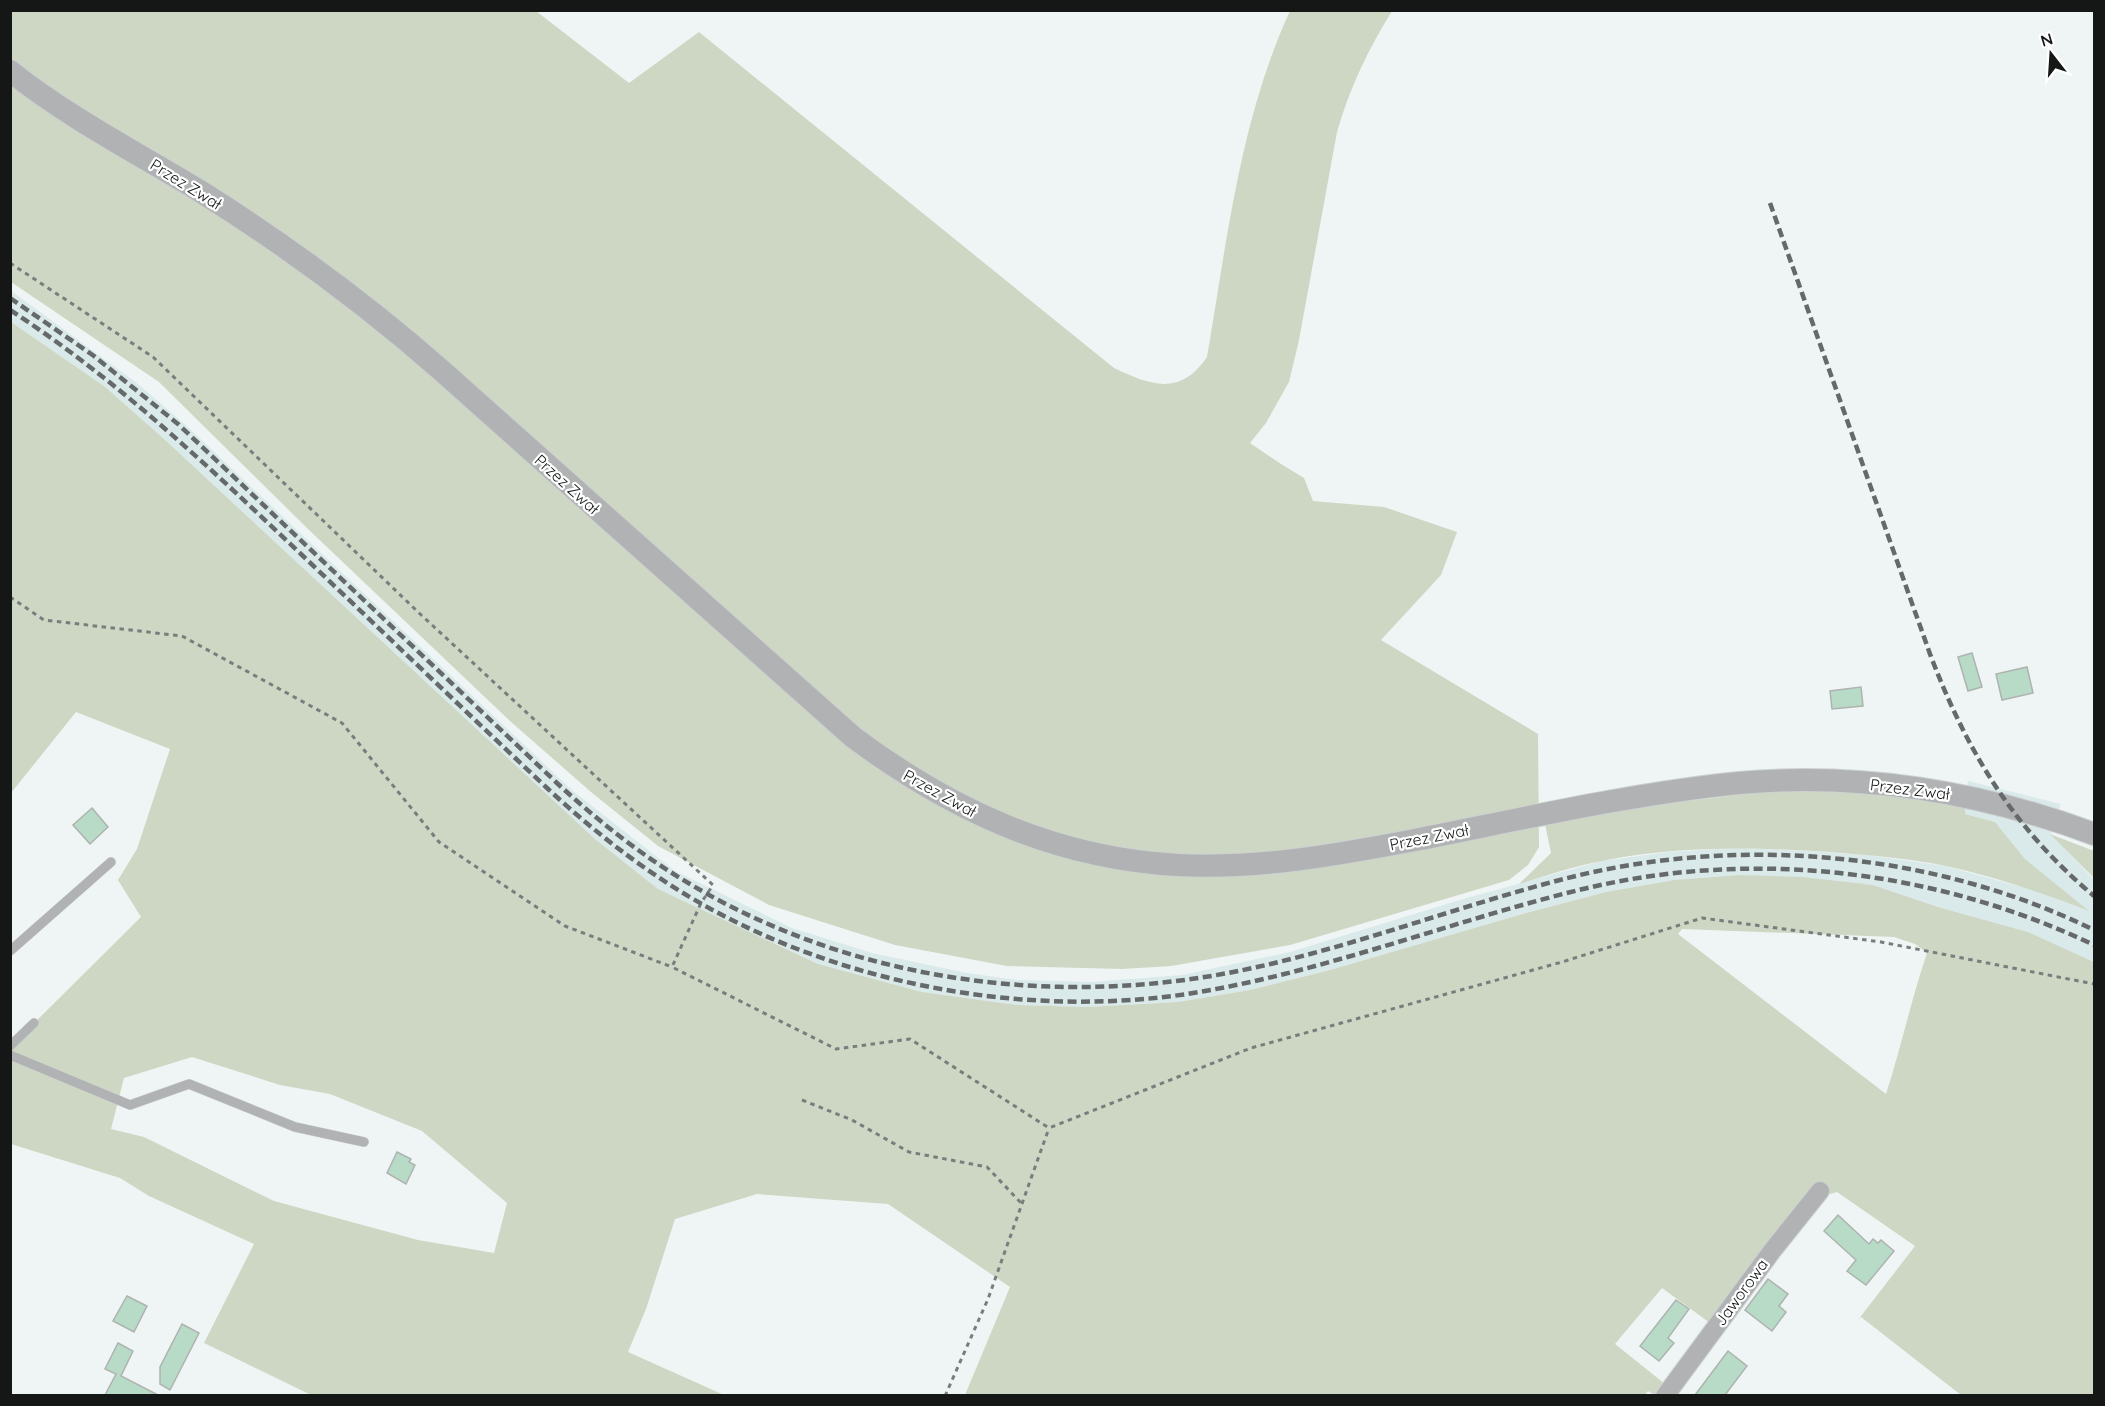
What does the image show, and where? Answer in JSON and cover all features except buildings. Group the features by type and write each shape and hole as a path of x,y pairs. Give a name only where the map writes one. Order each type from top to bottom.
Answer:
{"street":[{"name":"Przez Zwał","path":"10,71 53,102 272,237 377,316 441,370 803,694 874,752 906,775 963,808 1028,835 1086,852 1149,862 1201,866 1254,865 1336,855 1678,791 1739,783 1812,780 1896,786 1963,795 2008,806 2094,834"},
{"name":"Jaworowa","path":"1665,1395 1772,1251 1820,1191"}],"lane":[{"path":"10,951 111,862"},
{"path":"10,1046 34,1023"},
{"path":"10,1056 130,1105 189,1084 295,1127 363,1142"}],"path":[{"path":"10,263 153,357 418,612 713,885 700,903 672,967"},
{"path":"10,597 44,620 182,636 342,723 439,842 564,926 672,967 836,1049 910,1039 1049,1128"},
{"path":"945,1395 988,1299 1049,1128 1251,1048 1562,962 1702,918 1881,942 2094,984"},
{"path":"802,1100 852,1120 909,1152 987,1167 1023,1205"}],"shaded area":[{"path":"10,290 138,384 190,429 573,791 675,871 792,928 872,953 967,973 1017,980 1093,982 1182,975 1290,952 1463,899 1602,861 1668,852 1736,848 1875,856 1945,866 2037,891 2087,910 2025,859 1995,822 1965,814 1968,781 2061,804 2051,834 2094,880 2094,962 2028,932 1938,907 1873,885 1739,875 1674,880 1606,892 1330,970 1250,990 1178,1002 1088,1007 1017,1005 922,992 818,964 658,889 595,839 163,438 104,386 11,322"}],"green space":[{"path":"10,11 536,11 629,83 699,32 1114,368 1152,383 1164,384 1175,383 1186,378 1197,370 1207,357 1237,181 1247,137 1273,52 1290,11 1392,11 1360,69 1337,132 1299,340 1289,382 1266,423 1250,443 1304,478 1313,501 1384,507 1457,532 1441,575 1381,640 1538,734 1539,847 1528,865 1509,880 1290,945 1171,966 1122,969 1007,966 895,945 769,905 658,846 591,792 510,721 308,529 159,382 11,282"},
{"path":"11,322 104,386 163,438 595,839 658,889 818,964 922,992 1017,1005 1088,1007 1178,1002 1250,990 1330,970 1606,892 1674,880 1739,875 1802,877 1873,885 1938,907 2028,932 2094,962 2094,1395 1961,1395 1861,1317 1858,1320 1915,1246 1837,1192 1827,1195 1710,1323 1662,1288 1615,1344 1665,1384 1658,1395 1648,1391 1644,1396 965,1395 1010,1287 888,1204 757,1194 675,1219 646,1309 628,1352 724,1395 311,1395 204,1343 254,1244 149,1196 120,1178 11,1144 11,1046 141,917 118,880 137,849 170,749 76,712 11,793","holes":["1682,929 1894,937 1915,944 1927,953 1886,1094 1678,934","192,1057 280,1085 330,1094 422,1131 507,1203 494,1253 418,1240 274,1201 144,1137 111,1129 124,1078"]},
{"path":"1770,791 1853,792 1965,805 1965,814 1995,822 2025,859 2089,911 2019,886 1946,866 1920,861 1782,849 1662,852 1602,861 1519,884 1551,853 1545,824 1671,803"},
{"path":"2050,834 2094,851 2094,878"}],"railway":[{"path":"1770,203 1944,690 1977,756 2017,816 2040,844 2094,896"},
{"path":"10,298 94,356 178,424 558,784 617,834 680,878 742,912 808,940 876,961 945,976 1016,985 1087,987 1158,983 1228,973 1311,954 1556,881 1623,866 1691,858 1760,855 1829,858 1898,867 1966,882 2031,903 2094,930"},
{"path":"10,310 50,337 126,395 162,426 268,523 547,788 615,846 663,880 714,911 792,947 846,966 902,981 959,992 1016,999 1074,1002 1131,1000 1187,994 1237,985 1337,960 1583,889 1648,877 1713,870 1778,869 1843,873 1908,884 1972,899 2034,919 2094,945"}]}
